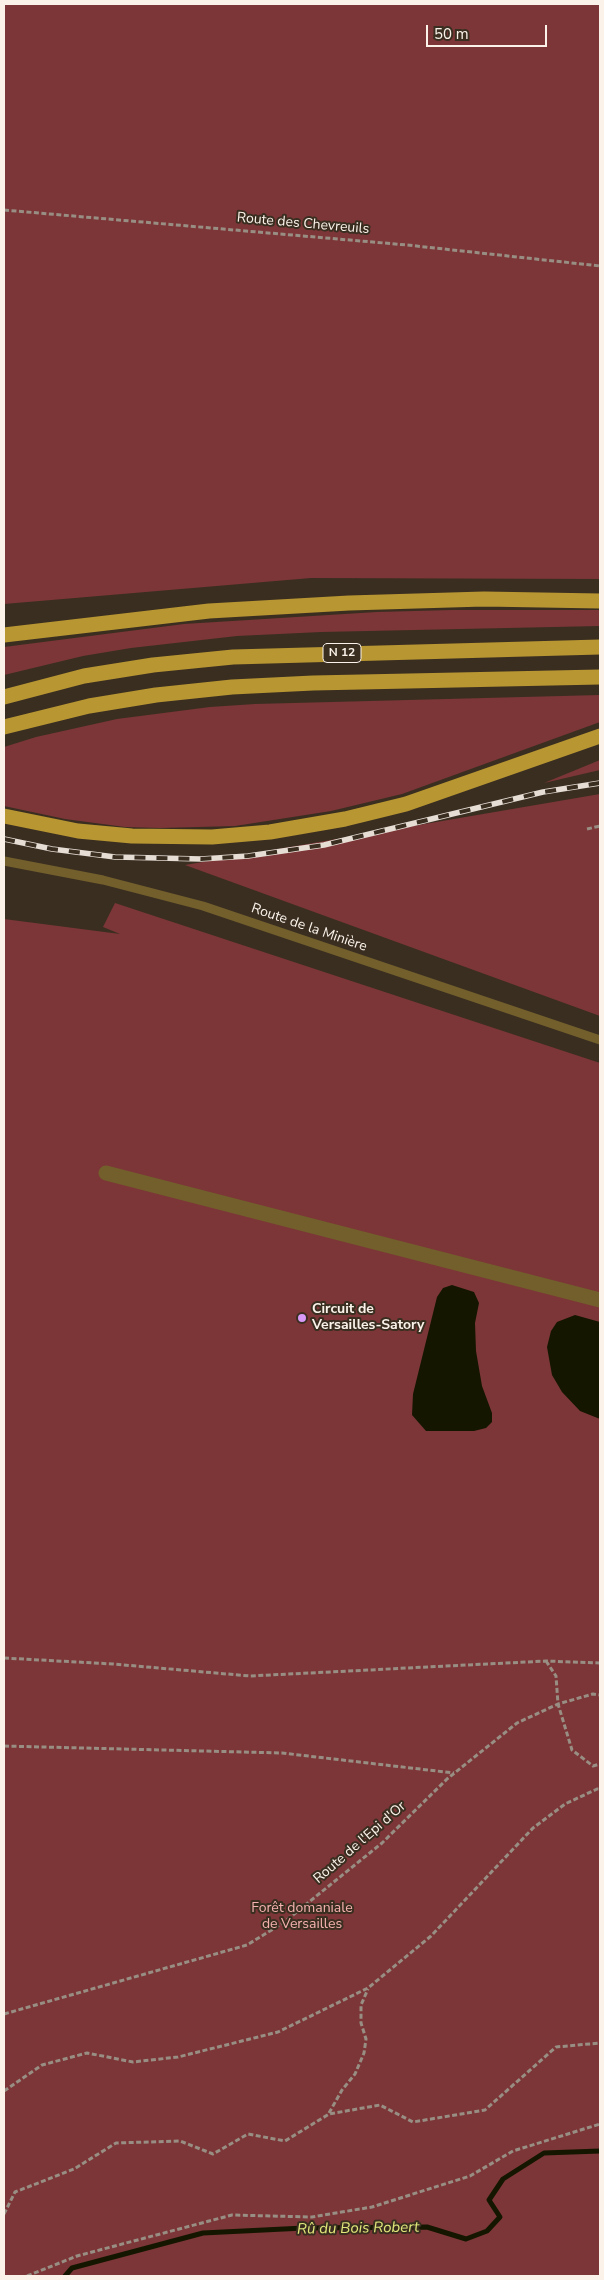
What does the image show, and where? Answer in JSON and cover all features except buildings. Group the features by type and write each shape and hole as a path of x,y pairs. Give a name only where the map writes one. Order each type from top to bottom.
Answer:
{"highway":[{"path":"4,635 209,611 329,604 484,599 600,601"},
{"name":"N 12","path":"4,697 84,676 153,665 233,657 600,647"},
{"name":"N 12","path":"4,728 89,706 156,695 232,687 313,682 600,677"},
{"path":"4,816 78,830 132,836 195,837 270,832 345,819 406,804 600,736"}],"street":[{"path":"106,1173 600,1300"}],"lane":[{"name":"Route de la Minière","path":"4,861 103,880 203,906 600,1040"}],"path":[{"name":"Route des Chevreuils","path":"4,210 407,245 600,266"},
{"path":"587,829 600,826"},
{"path":"4,1658 112,1664 250,1676 546,1661 600,1663"},
{"path":"546,1661 556,1676 558,1704 572,1750 593,1766 600,1764"},
{"name":"Route de l'Epi d'Or","path":"4,2014 208,1958 247,1945 283,1923 374,1849 455,1773 517,1723 558,1704 593,1694 600,1696"},
{"path":"4,1746 282,1753 455,1773"},
{"path":"4,2091 42,2065 88,2053 133,2062 178,2057 278,2032 368,1988 431,1936 533,1828 566,1804 600,1789"},
{"path":"329,2114 342,2090 355,2074 364,2053 366,2039 361,2023 361,2005 368,1988"},
{"path":"4,2214 16,2192 74,2169 116,2143 180,2141 213,2154 248,2134 285,2141 329,2114 380,2105 413,2122 484,2110 556,2047 600,2043"},
{"path":"26,2276 77,2256 232,2215 312,2217 372,2207 470,2176 513,2151 600,2124"}],"green space":[{"path":"4,4 600,4 600,579 311,578 4,604"},
{"path":"600,610 600,626 321,632 237,636 131,648 83,656 4,675 4,647 184,624 377,612"},
{"path":"600,695 600,722 402,794 331,811 235,826 160,828 125,827 65,819 4,806 4,747 36,737 117,719 210,707 255,704"},
{"path":"600,760 600,770 544,783"},
{"path":"600,794 600,1016 185,865"},
{"name":"Forêt domaniale de Versailles","path":"115,903 600,1063 600,2276 4,2276 4,919 120,934 103,927"}],"shaded area":[{"path":"452,1285 474,1292 479,1303 475,1323 476,1351 482,1386 492,1413 492,1422 486,1428 474,1431 426,1431 412,1415 413,1394 437,1297 443,1288"},
{"path":"575,1315 600,1322 600,1419 580,1411 562,1392 552,1375 547,1347 551,1331 557,1322"}],"waterway":[{"name":"Rû du Bois Robert","path":"65,2276 72,2268 203,2233 304,2228 427,2227 466,2239 487,2231 500,2217 489,2200 503,2179 544,2153 600,2151"}],"railway":[{"path":"4,839 52,849 115,857 201,859 248,856 324,845 543,792 600,783"}],"place":[{"name":"Circuit de Versailles-Satory","path":"302,1318"}]}
